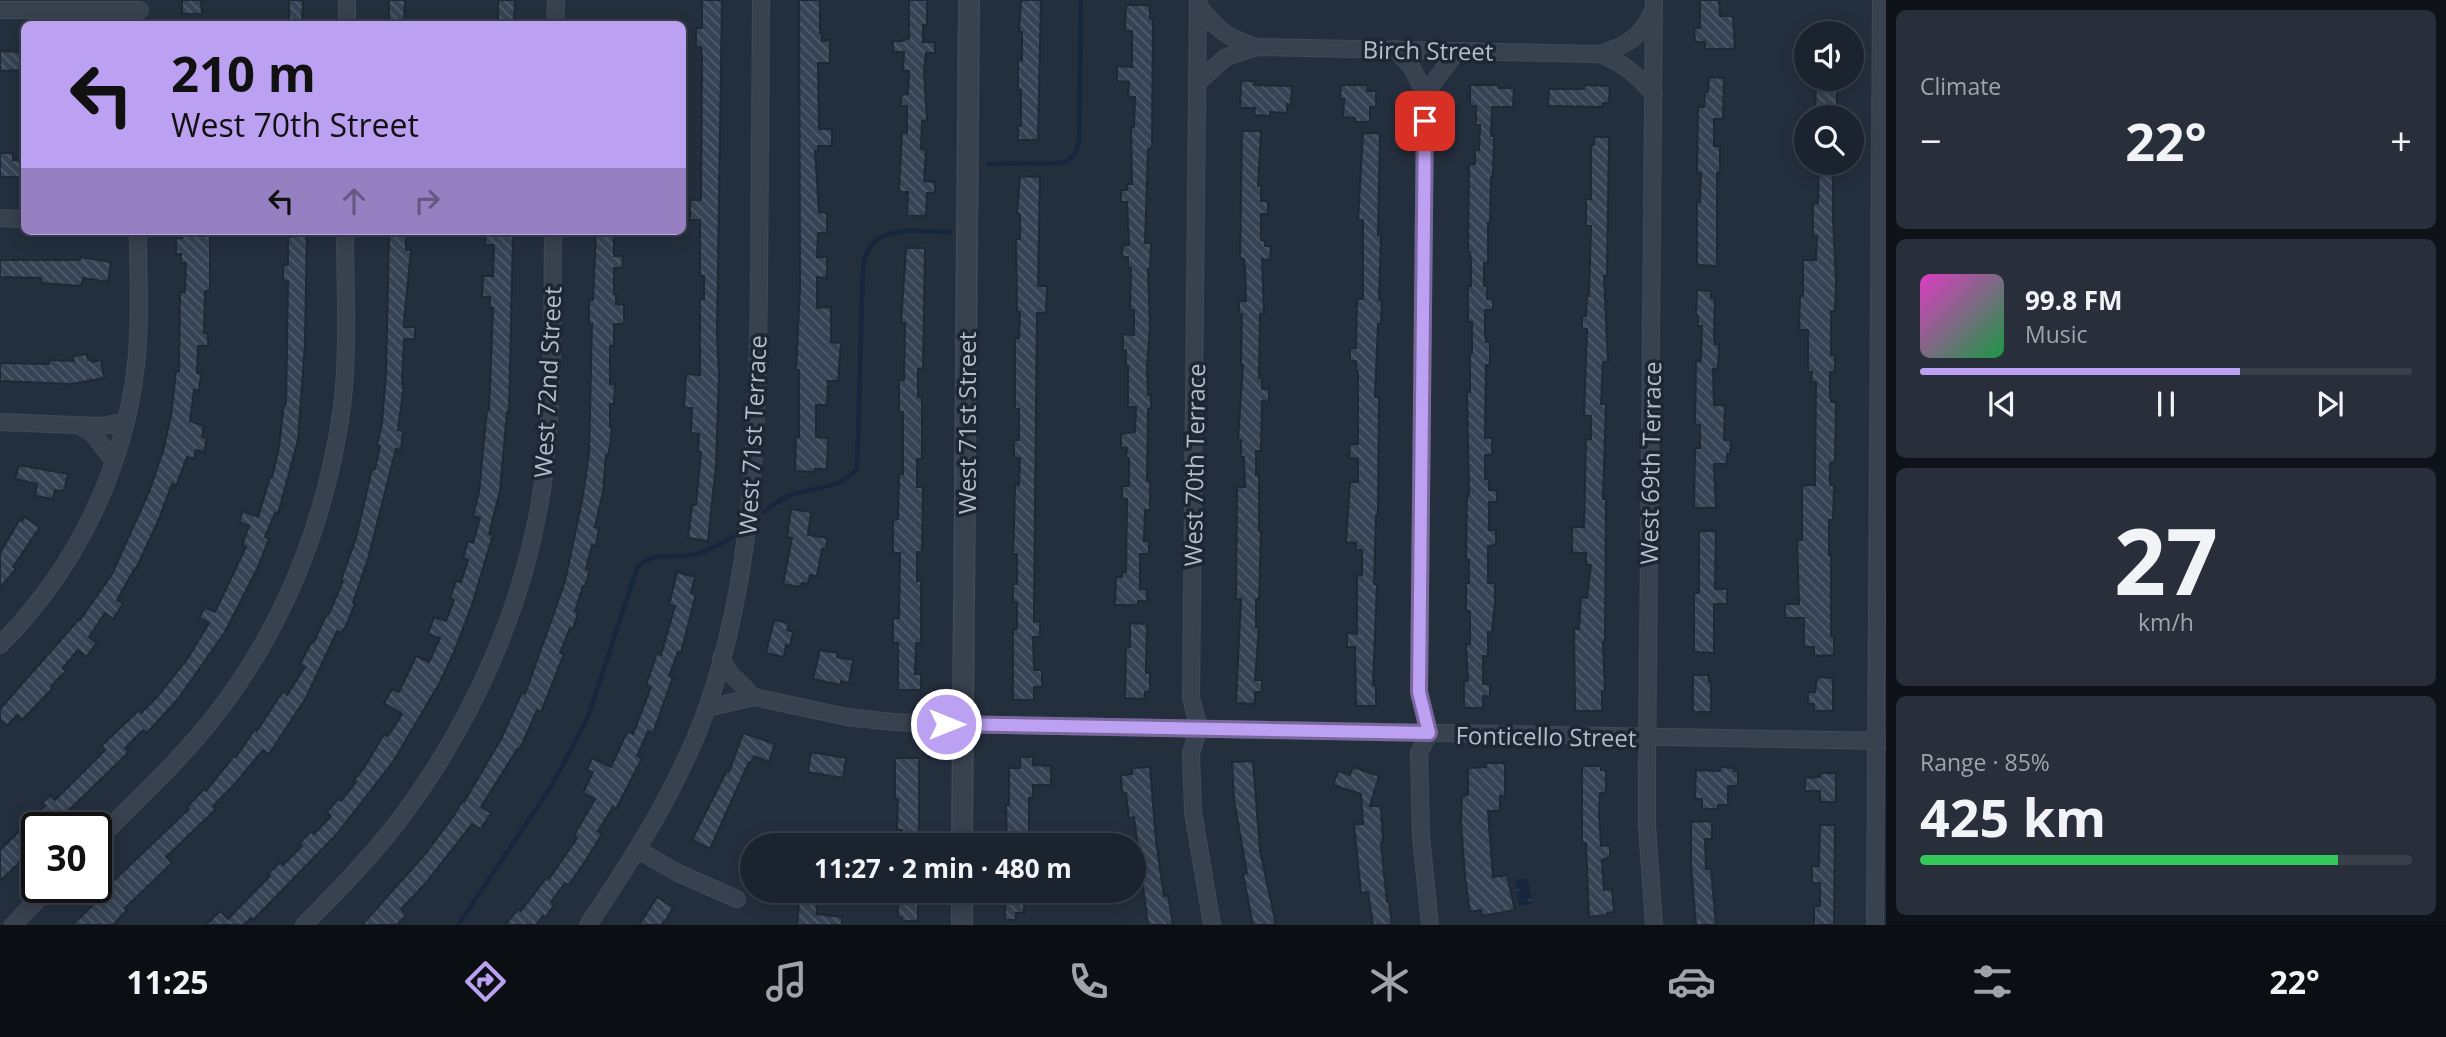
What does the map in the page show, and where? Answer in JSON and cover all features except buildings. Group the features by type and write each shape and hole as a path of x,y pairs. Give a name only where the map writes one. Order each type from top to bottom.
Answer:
{"street":[{"path":"347,0 347,21"},
{"path":"555,21 556,0"},
{"name":"West 71st Terrace","path":"588,925 638,850 670,789 706,708 722,659 743,564 755,458 761,0"},
{"name":"West 71st Street","path":"962,833 969,0"},
{"path":"1875,925 1881,741 1881,0"},
{"path":"1198,2 1213,26 1232,40 1257,47"},
{"name":"West 70th Terrace","path":"1198,2 1191,698 1199,728 1191,753 1193,812 1212,925"},
{"path":"1600,54 1621,47 1636,37 1647,24 1654,3"},
{"name":"West 69th Terrace","path":"1654,3 1647,738 1647,826 1654,925"},
{"path":"0,10 140,12"},
{"name":"Birch Street","path":"1198,82 1226,57 1257,47 1600,54 1619,61 1639,76 1654,95"},
{"path":"1395,49 1412,68 1425,94 1419,692 1429,733 1419,753 1420,836 1430,925"},
{"path":"1425,94 1457,51"},
{"path":"0,219 21,219"},
{"path":"0,645 59,573 89,523 114,461 126,422 138,337 138,235"},
{"path":"112,824 199,734 232,694 270,632 299,571 317,523 330,474 342,404 345,235"},
{"name":"West 72nd Street","path":"304,925 339,890 395,825 426,782 482,683 509,617 535,522 548,434 553,235"},
{"path":"0,422 100,426 126,422"},
{"path":"78,425 92,433 114,461"},
{"path":"722,659 729,672 754,697"},
{"name":"Fonticello Street","path":"706,708 754,697 847,717 893,722 1881,741"},
{"path":"638,850 678,873 737,899"},
{"path":"13,925 34,903"},
{"path":"962,903 962,925"}],"water":[{"path":"1528,878 1532,904 1519,906 1515,880"}],"waterway":[{"path":"988,164 1061,163 1069,160 1076,151 1079,139 1081,0"},
{"path":"764,512 790,495 843,480 857,469 863,266 867,252 874,242 896,232 949,232"},
{"path":"458,925 552,785 588,717 637,568 649,559 691,555 733,537"}],"route":[{"path":"946,724 1429,733 1419,692 1425,121"}]}
